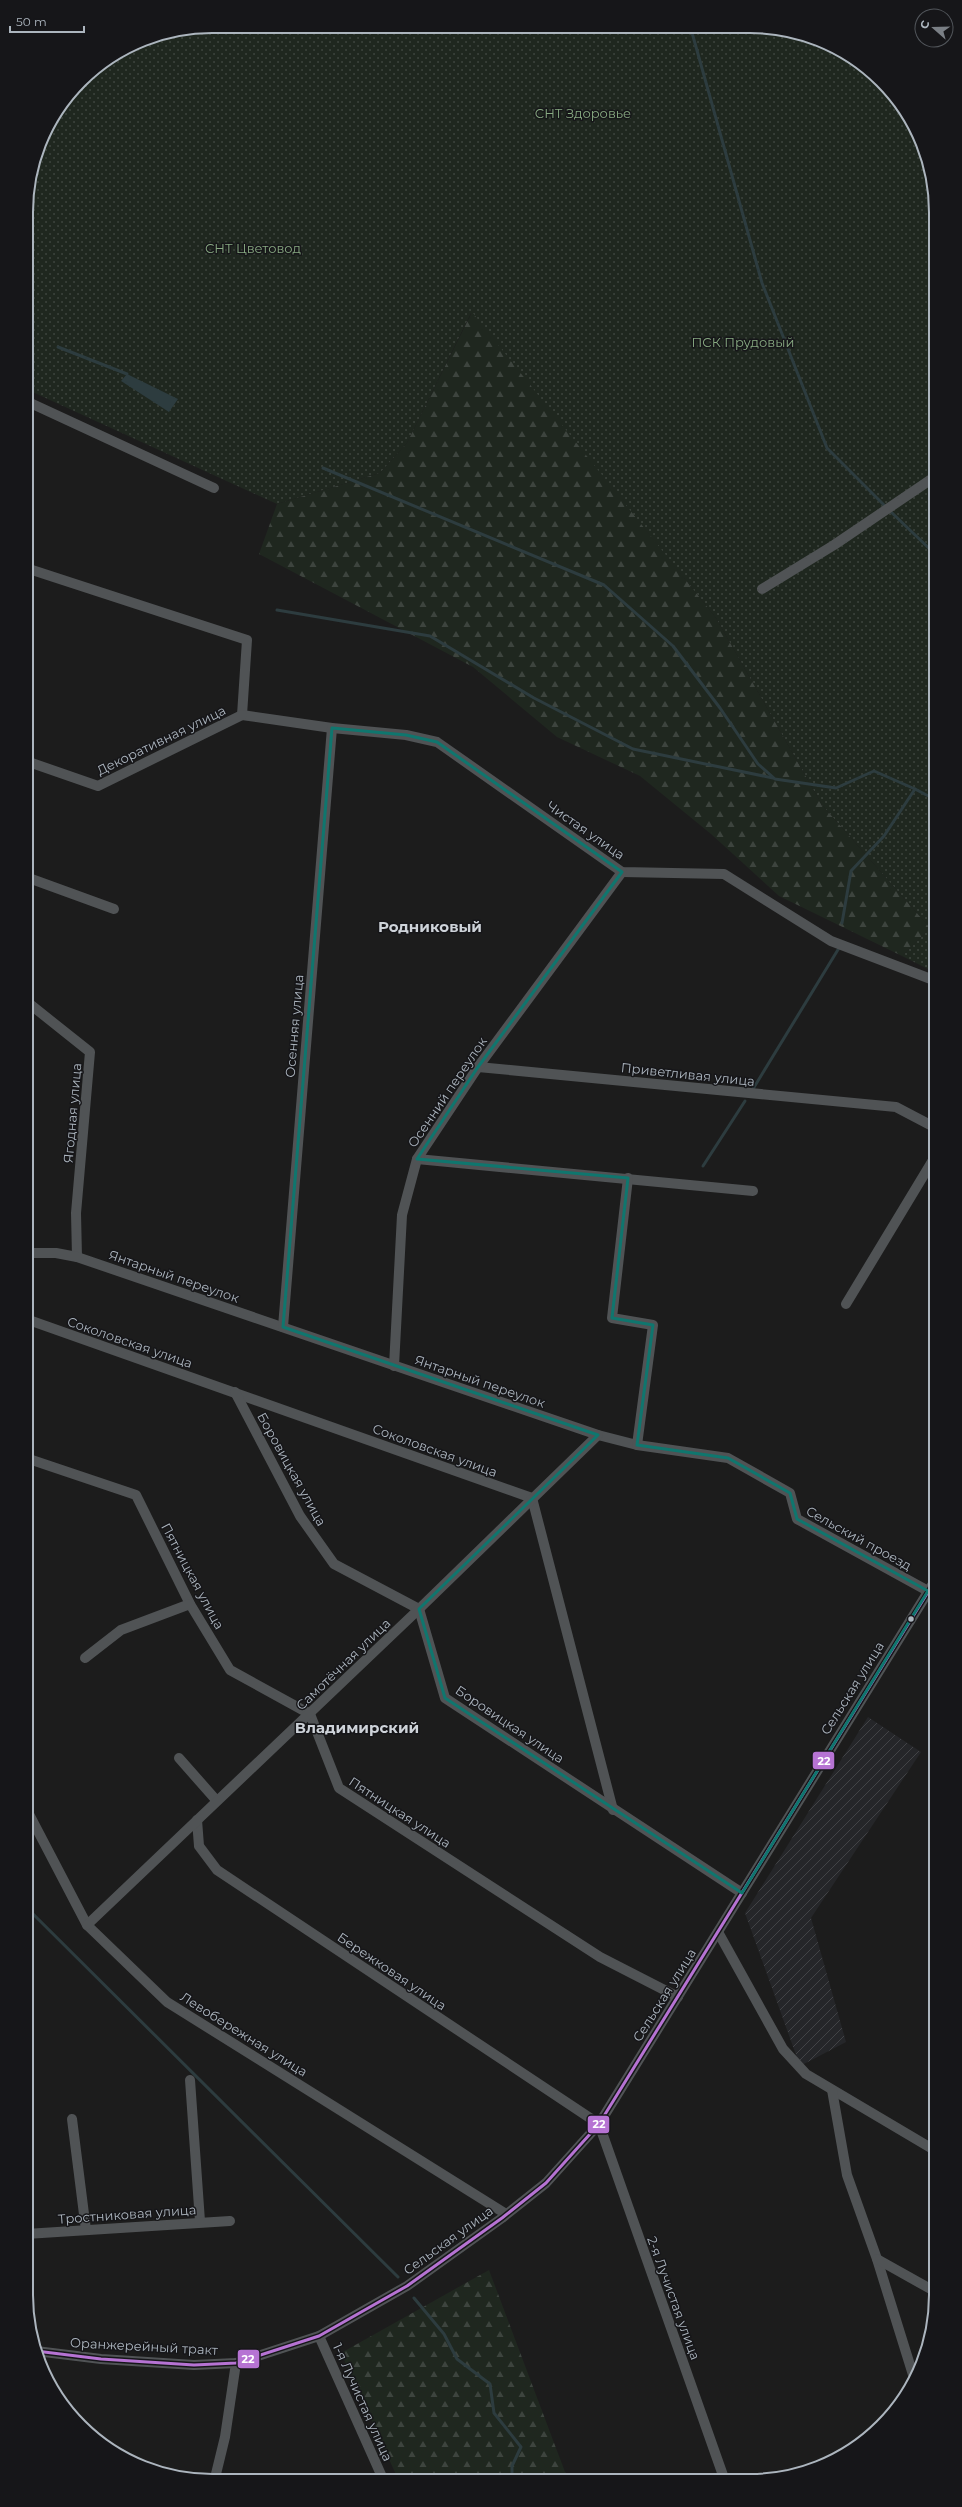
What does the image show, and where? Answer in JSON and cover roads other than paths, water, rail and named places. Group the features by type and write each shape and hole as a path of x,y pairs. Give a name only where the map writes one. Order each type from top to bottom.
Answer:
{"street":[{"path":"33,404 214,488"},
{"path":"762,589 834,545 929,481"},
{"name":"Декоративная улица","path":"33,570 247,640 242,715 98,786 33,763"},
{"name":"Чистая улица","path":"242,715 332,728 406,735 437,742 622,872 724,874 831,941 929,979"},
{"name":"Осенняя улица","path":"283,1327 332,728"},
{"name":"Осенний переулок","path":"394,1366 402,1215 417,1159 478,1067 622,872"},
{"path":"33,880 114,909"},
{"name":"Ягодная улица","path":"33,1007 90,1052 76,1213 77,1257"},
{"name":"Приветливая улица","path":"478,1067 896,1107 929,1124"},
{"path":"417,1159 753,1191"},
{"path":"846,1304 929,1167"},
{"path":"628,1178 612,1318 653,1325 637,1445"},
{"name":"Янтарный переулок","path":"33,1253 56,1253 77,1257 598,1435 637,1445"},
{"name":"Соколовская улица","path":"33,1322 235,1392 532,1498"},
{"name":"Боровицкая улица","path":"235,1392 300,1516 334,1564 420,1609 445,1698 613,1810 742,1893"},
{"name":"Самотёчная улица","path":"87,1925 216,1800 310,1714 420,1609 598,1435"},
{"name":"Сельский проезд","path":"637,1445 728,1458 790,1493 797,1520 928,1590"},
{"name":"Пятницкая улица","path":"33,1460 136,1495 190,1604 230,1670 310,1714 339,1788 600,1957 678,1996"},
{"path":"532,1498 613,1810"},
{"name":"Сельская улица","path":"319,2336 407,2286 506,2214 546,2182 600,2124 928,1590"},
{"path":"84,1658 121,1630 190,1604"},
{"path":"179,1758 216,1800"},
{"name":"Бережковая улица","path":"196,1820 199,1846 217,1870 600,2124"},
{"name":"Левобережная улица","path":"33,1822 87,1925 167,2002 506,2214"},
{"path":"718,1932 783,2049 806,2074 929,2147"},
{"path":"190,2080 200,2221"},
{"path":"832,2090 847,2175 877,2259 912,2371"},
{"path":"72,2119 86,2230"},
{"name":"2-я Лучистая улица","path":"600,2124 723,2474"},
{"name":"Тростниковая улица","path":"33,2234 200,2221 230,2221"},
{"path":"877,2259 929,2288"},
{"name":"Оранжерейный тракт","path":"43,2352 101,2359 194,2365 236,2364 319,2336"},
{"name":"1-я Лучистая улица","path":"319,2336 379,2474"},
{"path":"216,2474 225,2437 236,2364"}],"waterway":[{"path":"692,33 762,283 827,448 886,507"},
{"path":"58,347 127,374"},
{"path":"323,468 604,585 673,646 720,708 758,764 775,779 836,788 874,771 929,796"},
{"path":"890,511 929,548"},
{"path":"277,610 430,636 534,698 633,749 773,778"},
{"path":"842,923 851,871 884,836 915,789"},
{"path":"753,1089 839,948"},
{"path":"703,1166 745,1101"},
{"path":"33,1914 398,2277"},
{"path":"414,2298 444,2334 457,2359 490,2384 494,2413 521,2447 512,2466 512,2474"}],"district":[{"name":"Родниковый","path":"430,927"},
{"name":"Владимирский","path":"357,1728"}],"park label":[{"name":"СНТ Здоровье","path":"583,113"},
{"name":"СНТ Цветовод","path":"253,248"},
{"name":"ПСК Прудовый","path":"743,342"}]}
